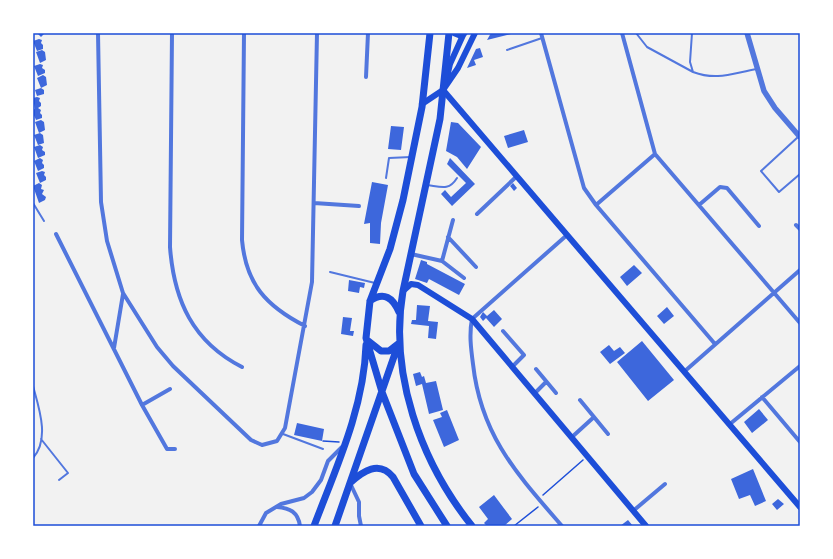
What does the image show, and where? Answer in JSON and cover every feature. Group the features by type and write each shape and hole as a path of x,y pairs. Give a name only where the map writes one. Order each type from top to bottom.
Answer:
{"main road":[{"path":"314,526 344,444 364,376 370,301 390,249 403,200 422,104 430,33"},
{"path":"449,33 443,90 427,184 399,312 399,343 402,372 416,424 433,465 460,511 472,526"},
{"path":"455,33 460,35 464,33"},
{"path":"443,90 450,64 464,33"},
{"path":"422,104 443,90 458,68 475,33"},
{"path":"443,90 800,507"},
{"path":"403,291 411,284 418,285 472,319 646,526"},
{"path":"370,301 378,296 387,297 396,305 399,312"},
{"path":"366,338 371,344 381,351 389,351 399,343"},
{"path":"366,338 382,392 414,474 447,526"},
{"path":"335,526 399,343"},
{"path":"350,483 371,468 379,468 389,472 420,526"}],"street":[{"path":"98,33 101,202 107,241 123,293 156,347 173,366 251,440 258,444 268,444 277,441 283,434 305,326 312,282 317,33"},
{"path":"172,33 170,247 175,282 180,299 198,334 230,361 242,367"},
{"path":"244,33 243,254 252,279 267,302 288,317 305,326"},
{"path":"366,77 368,33"},
{"path":"622,33 655,154 800,322"},
{"path":"747,33 764,91 769,100 800,137"},
{"path":"542,35 584,188 596,205 715,344"},
{"path":"596,205 655,154"},
{"path":"477,214 517,176"},
{"path":"699,205 720,187 727,188 758,226"},
{"path":"314,203 359,206"},
{"path":"442,261 453,220"},
{"path":"796,225 800,229"},
{"path":"56,234 142,405 167,449 175,449"},
{"path":"562,526 508,461 486,421 474,370 470,338 472,319 567,235"},
{"path":"448,237 476,267"},
{"path":"411,254 442,261 464,278"},
{"path":"685,371 800,270"},
{"path":"114,348 123,293"},
{"path":"503,331 524,355 512,367"},
{"path":"730,424 800,366"},
{"path":"536,369 556,393"},
{"path":"535,393 546,382"},
{"path":"142,405 170,389"},
{"path":"762,397 800,442"},
{"path":"580,400 608,434"},
{"path":"572,437 594,417"},
{"path":"259,526 266,513 286,502 304,498 312,492 321,480 328,462 344,444"},
{"path":"350,483 359,502 359,516 362,526"},
{"path":"633,511 665,484"},
{"path":"276,507 292,511 298,517 300,526"}],"lane":[{"path":"636,33 642,43 658,54 693,72 707,77 732,76 758,69"},
{"path":"692,33 690,62 693,72"},
{"path":"507,50 542,35"},
{"path":"800,137 760,171 778,192 800,174"},
{"path":"386,178 389,158 412,157"},
{"path":"427,184 447,188 450,187 457,178"},
{"path":"33,203 44,221"},
{"path":"330,272 376,283"},
{"path":"33,386 41,418 41,439 38,451 33,458"},
{"path":"283,434 323,449"},
{"path":"41,439 68,474 59,480"}],"path":[{"path":"323,441 344,444"},
{"path":"539,499 588,456"},
{"path":"514,526 543,504"}],"building":[{"path":"37,33 45,33 41,37"},
{"path":"491,33 511,33 511,34 487,40"},
{"path":"39,39 42,40 41,43 43,45 43,49 37,51 33,41"},
{"path":"480,48 483,57 474,60 476,65 467,68 476,49"},
{"path":"42,50 45,52 46,60 40,63 36,52"},
{"path":"40,64 43,65 42,68 45,70 45,73 38,76 34,66"},
{"path":"43,75 46,77 47,85 41,88 37,78"},
{"path":"41,88 44,90 44,94 37,96 35,90"},
{"path":"33,98 40,98 39,101 41,106 38,108 41,110 40,113 42,118 36,120 33,113 33,110 35,109"},
{"path":"41,120 44,122 45,130 39,133 35,122"},
{"path":"451,122 458,123 481,147 467,169 457,157 446,151"},
{"path":"391,126 404,127 401,150 388,149"},
{"path":"524,130 528,142 508,148 504,136"},
{"path":"40,133 43,135 44,143 38,145 34,135"},
{"path":"40,145 43,147 42,150 45,152 45,155 38,158 34,147"},
{"path":"40,158 43,160 42,163 44,168 38,171 34,161"},
{"path":"450,158 475,184 452,206 441,194 445,190 451,197 466,183 447,164"},
{"path":"42,171 45,172 44,175 46,180 40,183 36,173"},
{"path":"372,182 388,185 381,223 380,244 370,243 370,223 364,224"},
{"path":"39,183 42,185 41,189 44,190 42,194 46,197 45,200 39,203 33,186"},
{"path":"513,183 517,188 514,191 510,186"},
{"path":"421,260 465,284 459,295 429,279 427,283 415,279"},
{"path":"634,265 642,273 627,286 620,277"},
{"path":"349,280 365,283 364,288 360,287 359,293 348,291"},
{"path":"417,305 430,306 428,321 438,322 436,339 428,338 429,326 411,324 412,320 416,320"},
{"path":"667,307 674,316 664,324 657,316"},
{"path":"494,310 502,319 494,327 486,318 483,321 480,317 483,312 487,316"},
{"path":"343,317 352,318 350,331 354,331 353,336 341,334"},
{"path":"642,341 674,380 648,401 617,362"},
{"path":"609,345 614,351 620,347 625,353 610,364 600,352"},
{"path":"420,372 422,377 424,376 426,383 436,381 443,410 429,414 422,384 416,386 413,374"},
{"path":"759,409 768,420 752,433 744,422"},
{"path":"447,410 459,440 444,447 433,420 442,417 440,413"},
{"path":"297,423 324,429 322,441 294,435"},
{"path":"753,469 766,501 755,506 750,495 739,499 731,479"},
{"path":"494,495 512,519 504,526 487,526 484,523 488,519 479,507"},
{"path":"778,499 784,504 777,510 772,504"},
{"path":"628,520 633,526 620,526"}]}
